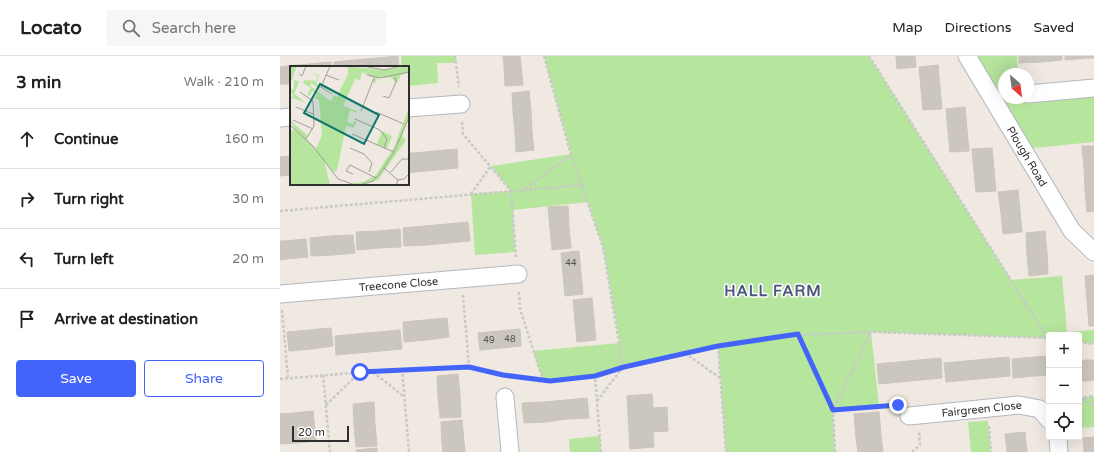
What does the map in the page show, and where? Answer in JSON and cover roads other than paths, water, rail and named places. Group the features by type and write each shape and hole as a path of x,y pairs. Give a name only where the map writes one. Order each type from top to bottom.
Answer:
{"street":[{"name":"Plough Road","path":"967,56 998,97"},
{"path":"1034,93 1094,88"},
{"path":"409,108 461,104"},
{"name":"Plough Road","path":"1002,104 1072,231 1094,252"},
{"path":"280,118 290,117"},
{"name":"Treecone Close","path":"280,294 518,274"},
{"path":"505,397 510,452"},
{"name":"Fairgreen Close","path":"909,416 1018,405 1040,409 1046,416"},
{"path":"1058,440 1059,452"}],"district":[{"name":"HALL FARM","path":"773,291"}]}
